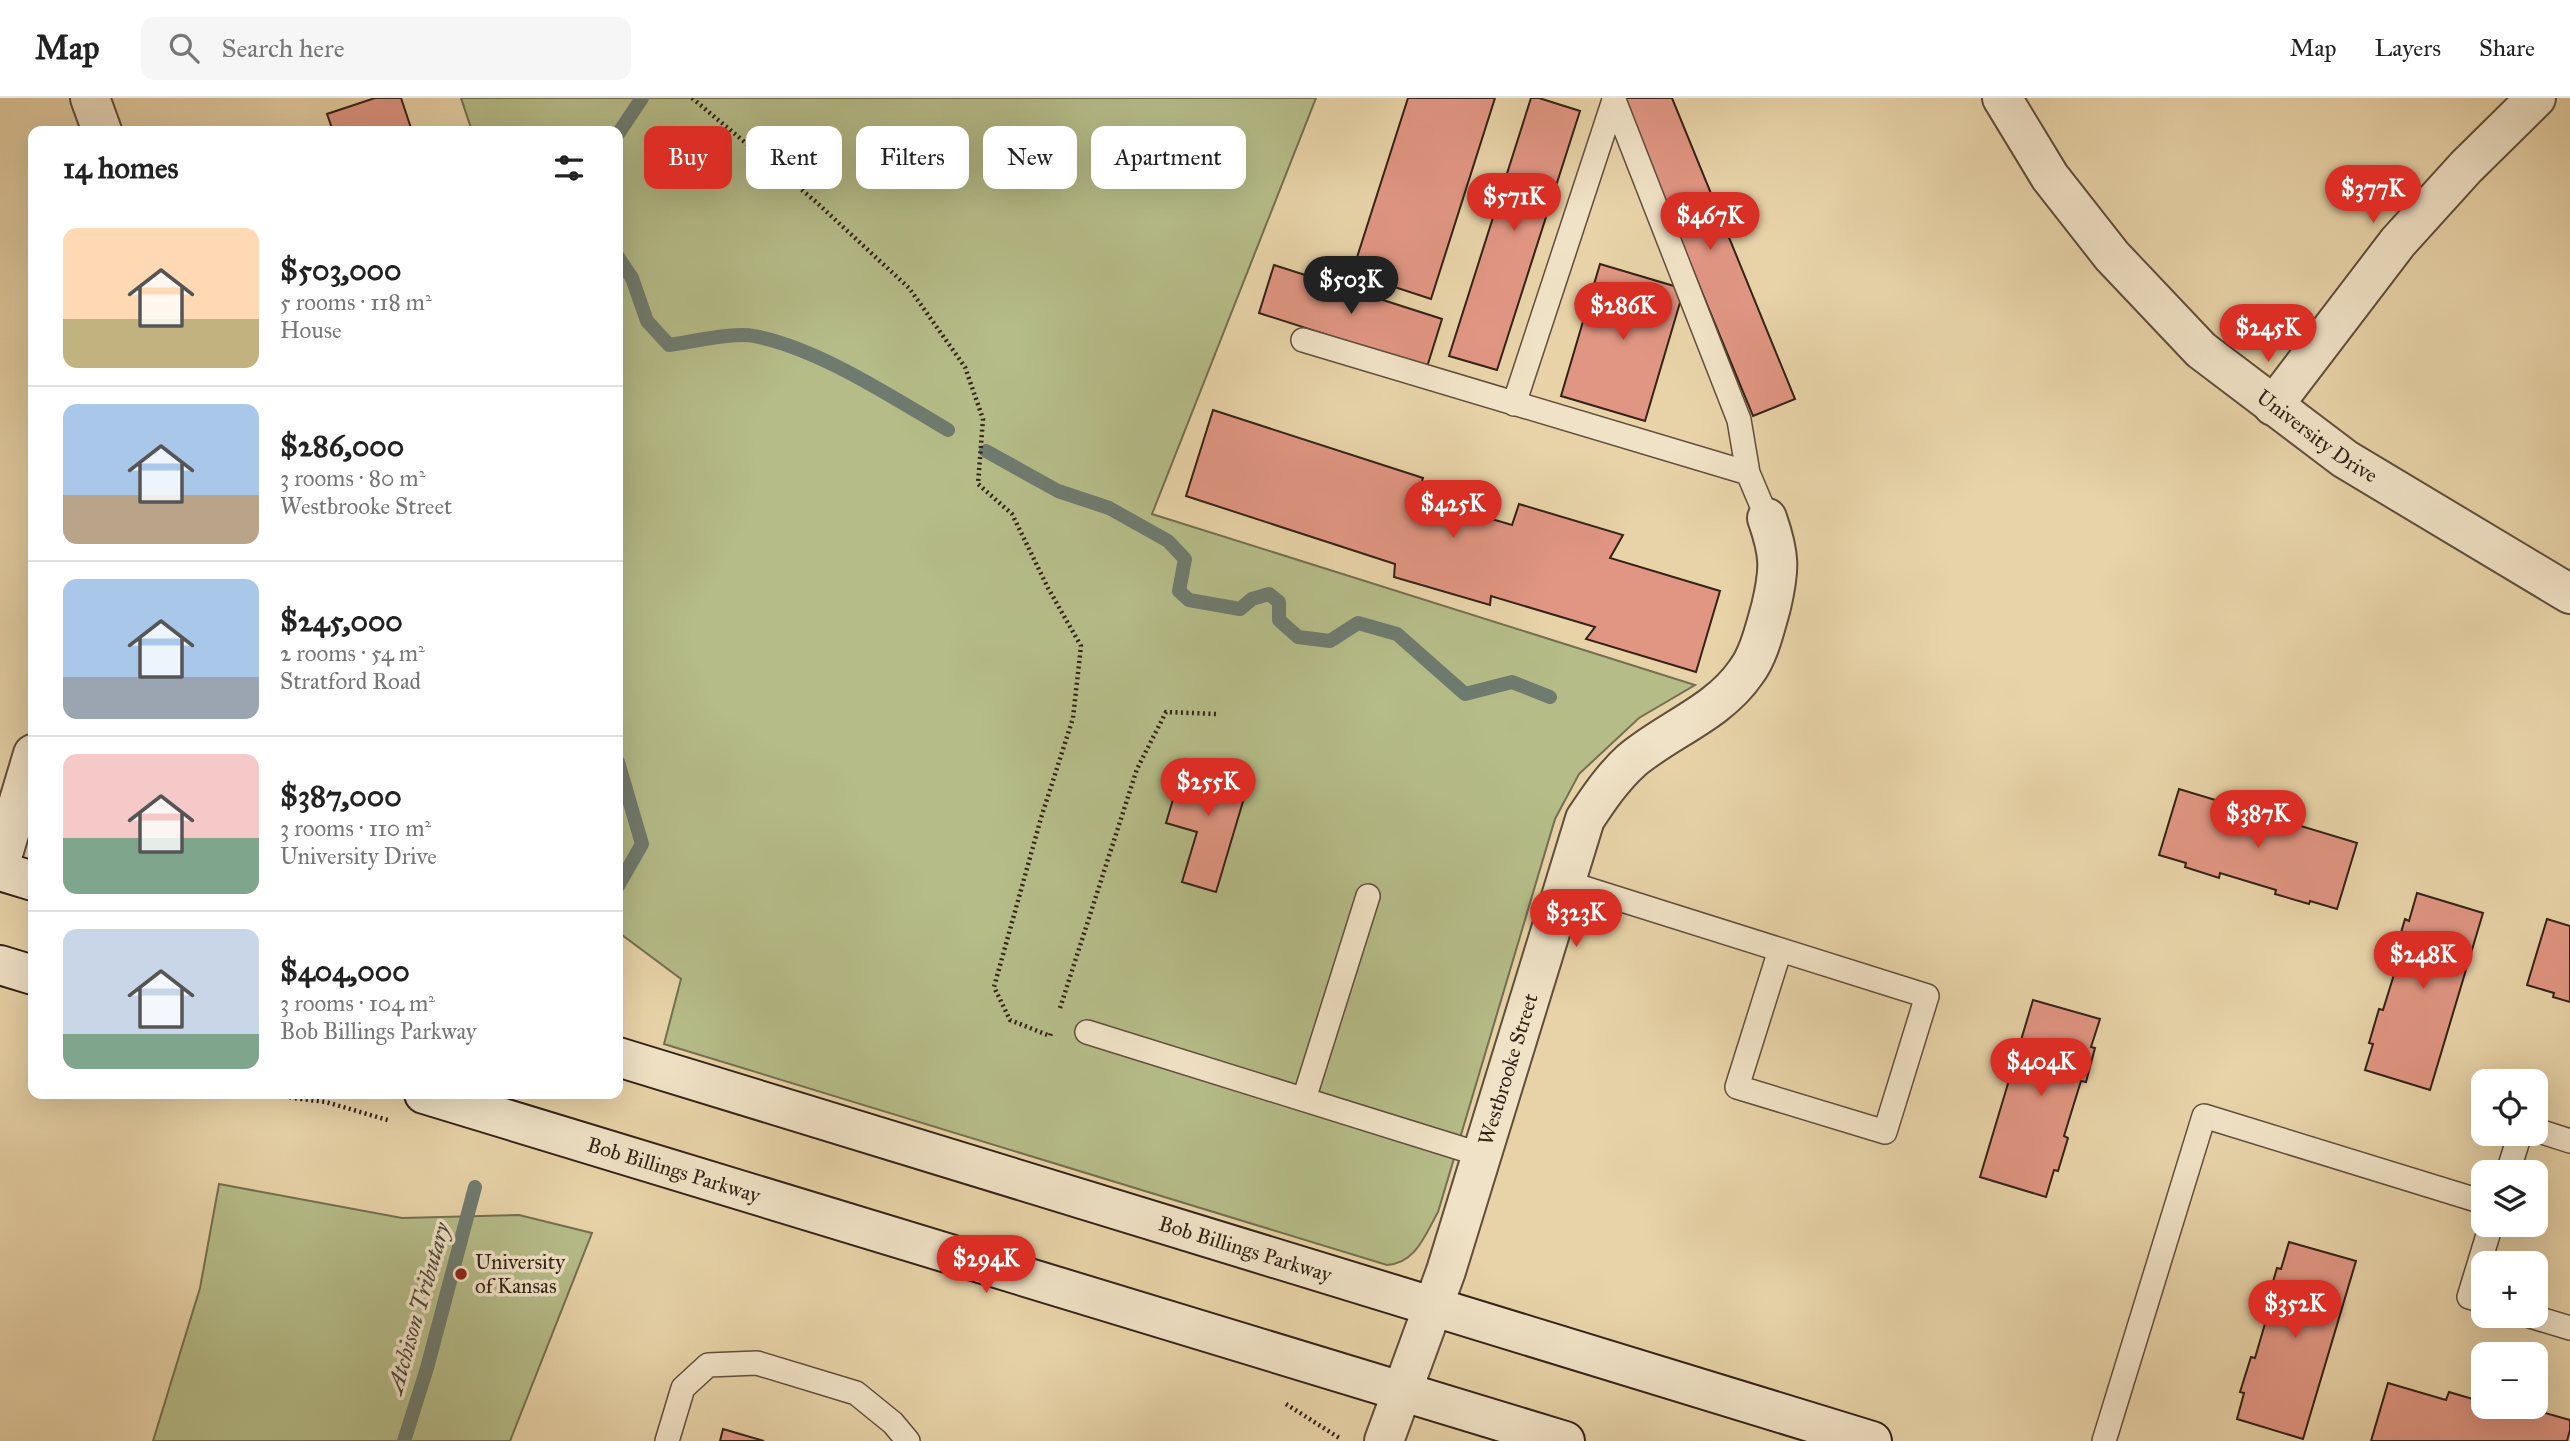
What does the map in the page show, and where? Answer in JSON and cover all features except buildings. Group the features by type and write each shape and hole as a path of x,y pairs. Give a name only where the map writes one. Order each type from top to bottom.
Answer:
{"main road":[{"path":"90,98 100,126"},
{"name":"University Drive","path":"2002,98 2050,177 2112,256 2202,350 2345,459 2570,594"},
{"path":"2273,406 2398,242 2466,167 2536,98"},
{"name":"Westbrooke Street","path":"1384,1441 1433,1307 1585,819 1602,793 1633,760 1726,696 1748,671 1765,628 1779,574 1777,544 1767,518"},
{"path":"0,864 28,771"},
{"path":"0,871 28,879"},
{"path":"0,965 28,973"},
{"name":"Bob Billings Parkway","path":"623,1059 1872,1441"},
{"name":"Bob Billings Parkway","path":"441,1099 1565,1441"}],"lane":[{"path":"1514,404 1614,100 1739,420 1748,473 1767,518"},
{"path":"1303,340 1748,473"},
{"path":"1565,882 1927,996 1885,1132 1737,1087 1780,950"},
{"path":"1304,1099 1368,896"},
{"path":"1087,1032 1482,1155"},
{"path":"2104,1441 2204,1116 2471,1198"},
{"path":"2548,1134 2570,1141"},
{"path":"2548,1321 2570,1328"},
{"path":"667,1441 683,1388 708,1365 757,1363 856,1393 893,1423 908,1441"}],"path":[{"path":"692,98 815,201 909,288 965,367 983,419 978,484 1012,514 1048,588 1081,646 1073,718 1041,818 994,987 1010,1020 1050,1036 1055,1023"},
{"path":"1059,1011 1137,769 1166,712 1217,714"}],"green space":[{"path":"461,98 1316,98 1152,514 1695,685 1639,718 1579,774 1555,819 1438,1212 1424,1238 1405,1259 1387,1265 664,1044 681,979 623,936 623,126 470,126"},
{"path":"219,1184 402,1218 519,1215 592,1233 510,1441 153,1441 200,1288"}],"waterway":[{"name":"Atchison Tributary","path":"623,126 642,98"},
{"path":"623,264 632,278 647,321 669,345 735,335 778,342 829,362 948,430"},
{"path":"986,451 1058,491 1109,508 1168,541 1185,559 1179,591 1189,600 1240,609 1252,599 1269,594 1279,602 1279,620 1298,637 1330,641 1358,623 1397,634 1465,694 1512,682 1550,697"},
{"name":"Atchison Tributary","path":"623,779 642,844 623,877"},
{"name":"Atchison Tributary","path":"404,1441 427,1368 475,1187"}],"place":[{"name":"University of Kansas","path":"461,1274"}]}
